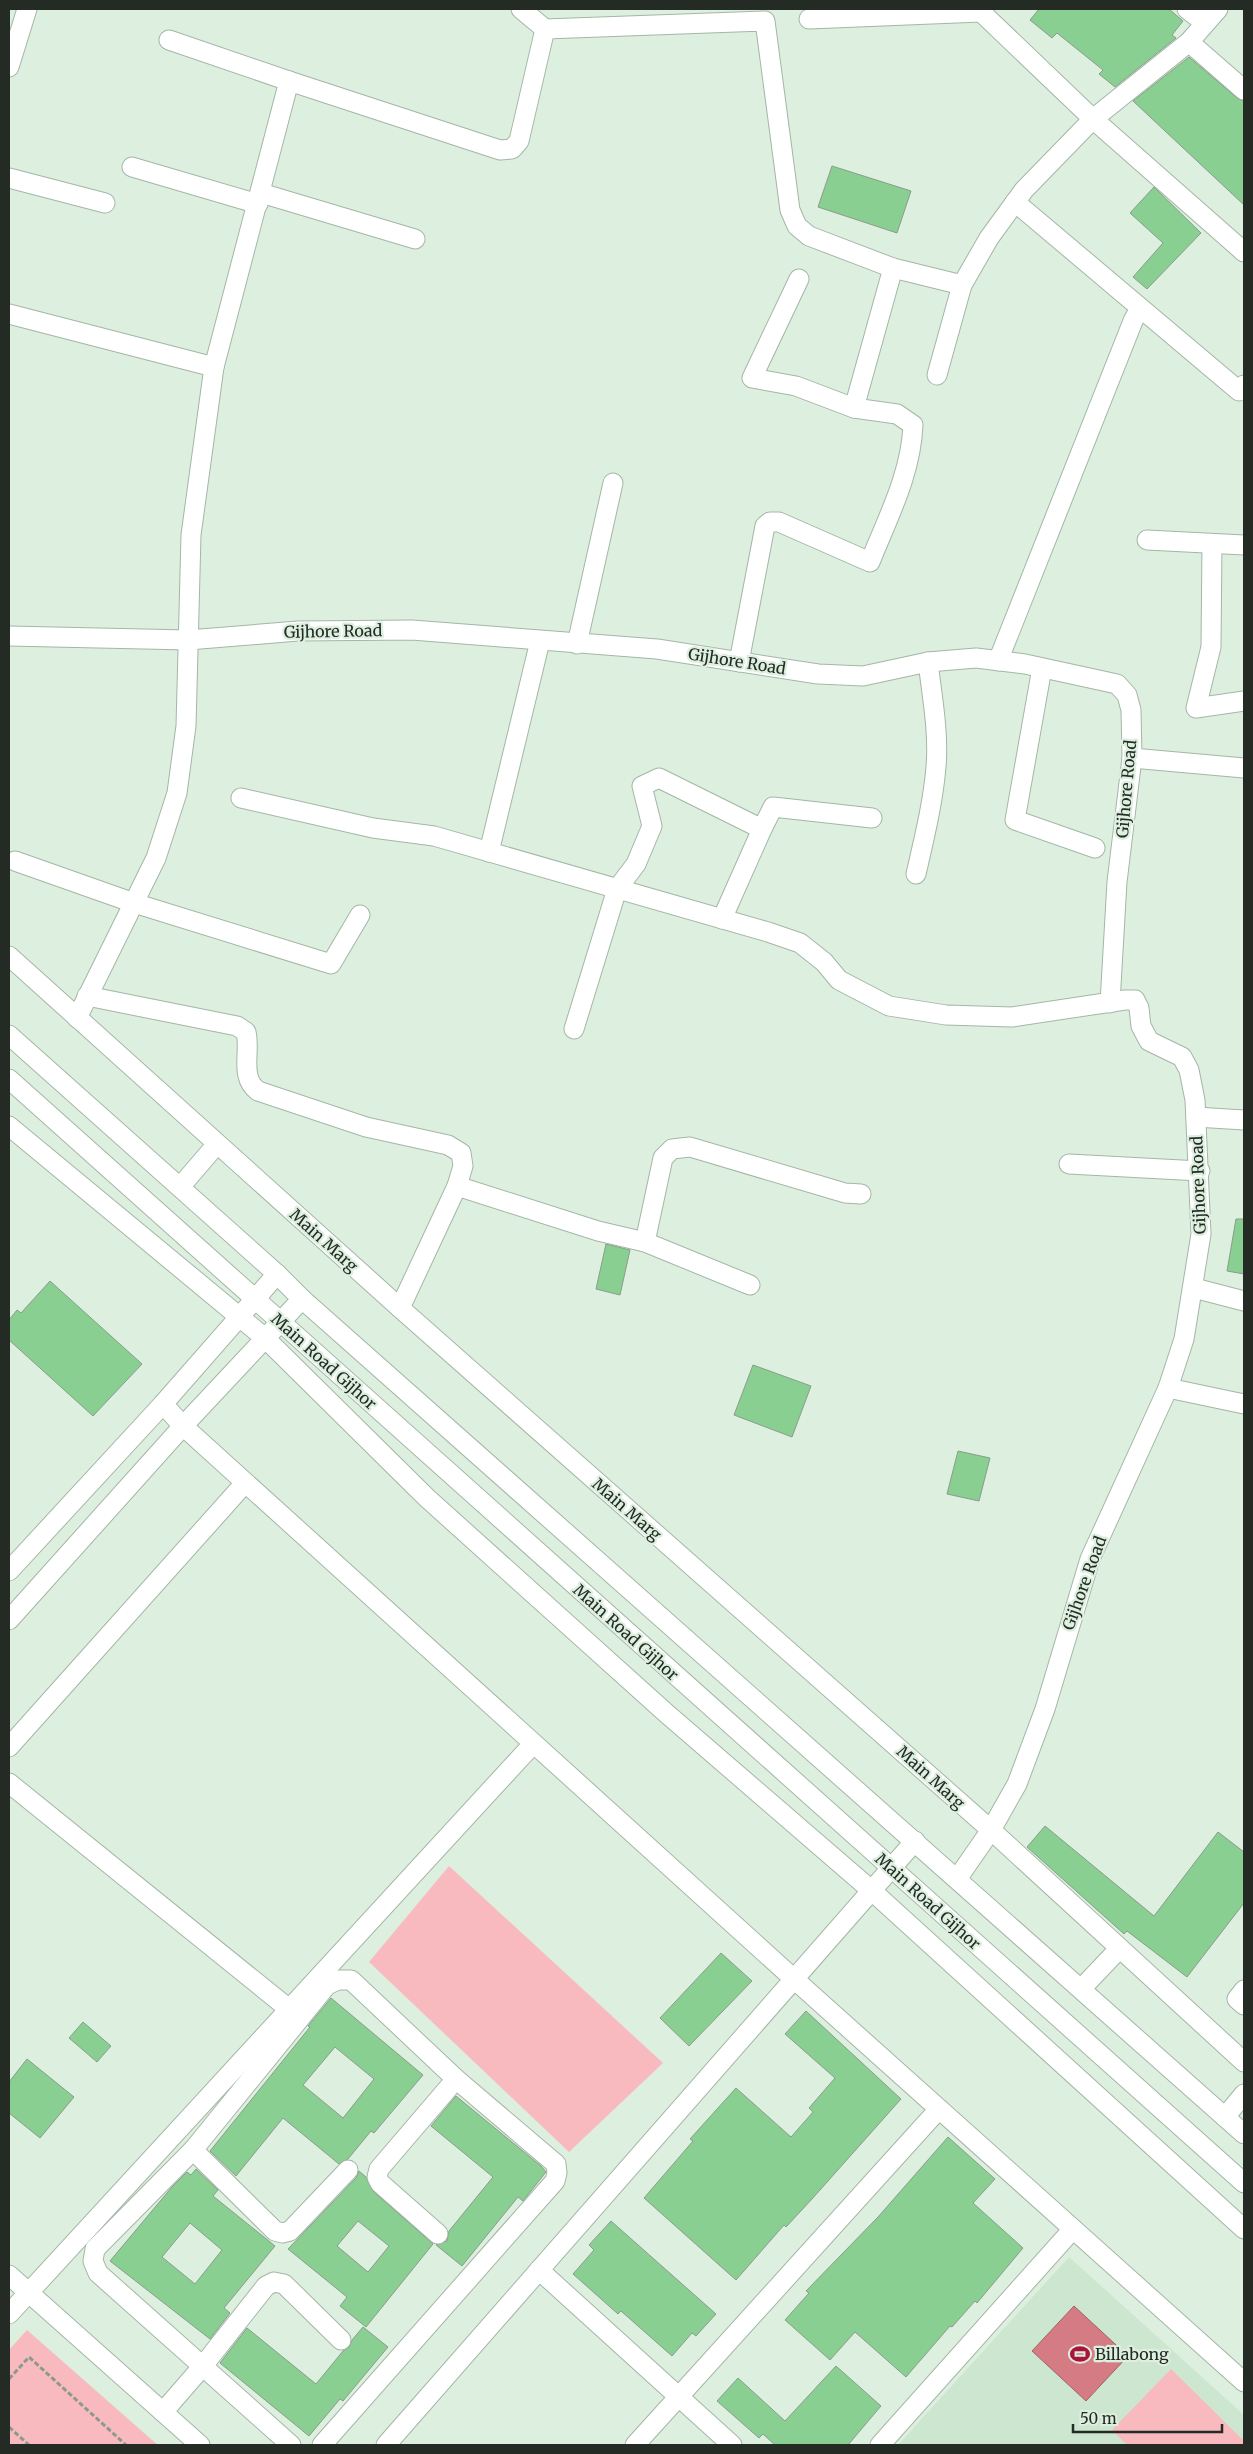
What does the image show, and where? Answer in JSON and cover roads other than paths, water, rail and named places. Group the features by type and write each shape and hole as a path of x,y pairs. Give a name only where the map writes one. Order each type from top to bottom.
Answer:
{"street":[{"path":"9,66 27,9"},
{"path":"521,9 545,29 764,21 790,210 797,226 809,236 893,268 962,285"},
{"path":"1188,9 1205,23"},
{"path":"937,375 962,285 989,238 1024,190 1093,119 1189,42 1218,9"},
{"path":"809,19 841,13 982,11 1093,119 1244,252"},
{"path":"169,40 500,150 512,149 518,141 545,29"},
{"path":"1189,42 1244,90"},
{"path":"77,1018 156,858 177,793 186,726 191,535 214,367 260,198 289,81"},
{"path":"132,167 416,239"},
{"path":"9,178 106,203"},
{"path":"1015,202 1239,391 1244,385"},
{"path":"854,408 893,268"},
{"path":"739,662 765,526 770,522 780,522 870,562 906,472 912,449 913,425 897,414 854,408 796,386 752,378 799,279"},
{"path":"998,661 1129,330 1140,308"},
{"path":"9,314 214,367"},
{"path":"578,644 613,483"},
{"path":"1147,540 1244,544"},
{"path":"1212,544 1211,647 1196,708 1244,701"},
{"name":"Gijhore Road","path":"9,636 188,640 298,631 412,630 657,649 818,674 862,676 928,662 976,658 1042,668 1117,684 1127,695 1131,710 1132,758 1117,882 1110,1002 1134,1000 1139,1008 1141,1026 1149,1041 1182,1057 1189,1070 1196,1118 1200,1171 1201,1234 1194,1288 1184,1338 1168,1388 1090,1559 1042,1717 1017,1784 991,1830 957,1879"},
{"path":"489,852 540,641"},
{"path":"916,874 930,810 936,766 935,722 928,662"},
{"path":"1042,668 1015,820 1096,848"},
{"path":"1132,758 1244,768"},
{"path":"574,1029 617,889 636,864 652,826 642,786 659,778 762,829"},
{"path":"242,798 373,828 434,836 800,943 824,962 839,980 889,1006 946,1015 1012,1017 1110,1002"},
{"path":"722,919 773,807 872,818"},
{"path":"14,861 134,904 331,964 360,915"},
{"name":"Main Marg","path":"9,956 400,1308 991,1830 1244,2062"},
{"path":"87,996 237,1026 246,1032 249,1044 246,1070 251,1085 258,1091 366,1127 448,1145 461,1153 463,1166 457,1186 400,1308"},
{"name":"Main Road Gijhor","path":"9,1035 277,1274 302,1299 1244,2134"},
{"name":"Main Road Gijhor","path":"9,1079 1244,2183"},
{"path":"1196,1118 1244,1120"},
{"path":"9,1126 264,1338 427,1498 666,1713 871,1890 1244,2229"},
{"path":"180,1187 217,1144"},
{"path":"645,1242 663,1158 672,1149 690,1147 845,1193 861,1194"},
{"path":"1069,1164 1200,1171"},
{"path":"457,1186 598,1230 645,1242 750,1285"},
{"path":"9,1571 163,1404 277,1274"},
{"path":"1194,1288 1244,1301"},
{"path":"9,1620 183,1426 302,1299"},
{"path":"1168,1388 1244,1404"},
{"path":"163,1404 183,1426 533,1744 1244,2382"},
{"path":"9,1747 246,1483"},
{"path":"9,2314 533,1744"},
{"path":"9,1783 289,2009"},
{"path":"386,2445 914,1840"},
{"path":"1080,1989 1119,1948"},
{"path":"291,2445 98,2273 93,2262 95,2249 193,2150 327,1985 338,1980 351,1980 456,2079 556,2164 557,2173 555,2181 322,2445"},
{"path":"1244,1990 1237,1999 1244,2005"},
{"path":"438,2234 380,2183 377,2177 379,2169 456,2079"},
{"path":"1225,2117 1244,2094"},
{"path":"635,2445 939,2109"},
{"path":"193,2150 275,2231 282,2233 290,2231 348,2170"},
{"path":"880,2445 1073,2229"},
{"path":"539,2270 732,2445"},
{"path":"9,2275 200,2445"},
{"path":"163,2412 202,2367 266,2286 274,2282 284,2284 341,2340"}],"place":[{"name":"Billabong","path":"1080,2354"}]}
